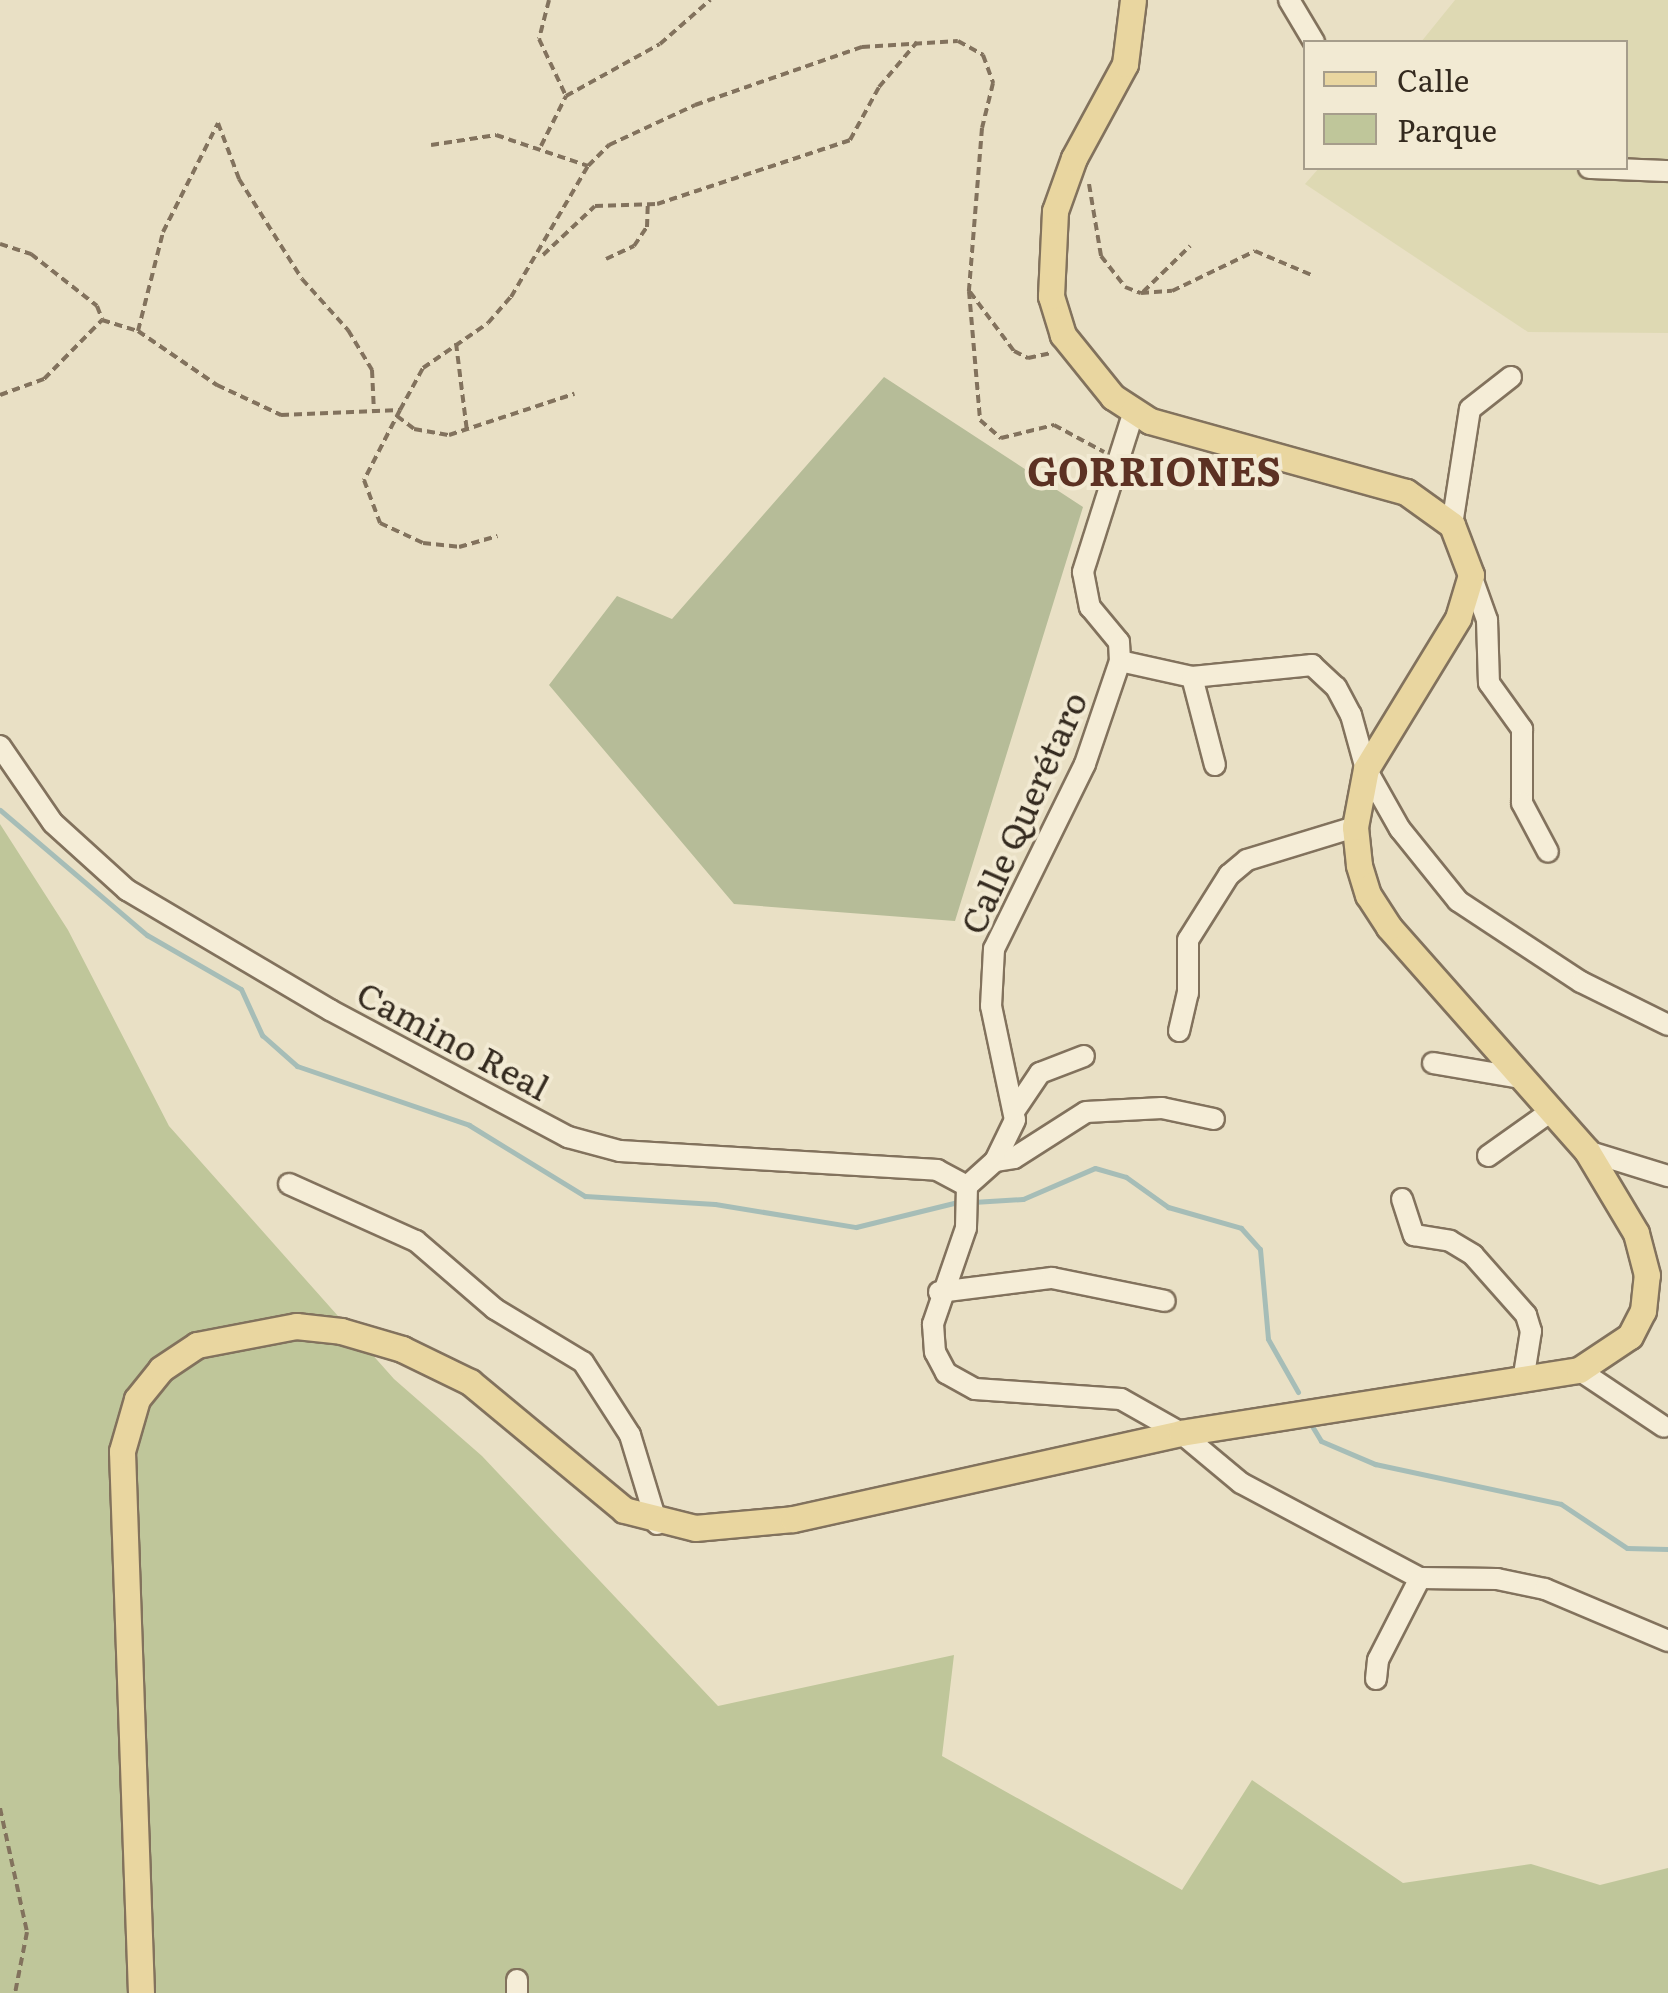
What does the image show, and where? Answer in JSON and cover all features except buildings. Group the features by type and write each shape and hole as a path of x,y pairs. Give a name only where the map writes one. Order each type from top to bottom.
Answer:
{"main road":[{"path":"141,1993 122,1451 138,1399 160,1370 197,1346 244,1331 296,1326 371,1338 470,1382 624,1510 657,1524 695,1528 793,1519 1180,1433 1579,1370 1630,1336 1643,1311 1646,1275 1636,1232 1587,1151 1389,927 1368,895 1355,827 1366,769 1458,618 1471,575 1452,526 1406,492 1201,438 1134,411 1113,397 1072,349 1050,296 1049,254 1074,158 1124,64 1133,0"}],"street":[{"path":"1289,0 1313,40"},
{"path":"1628,170 1668,171"},
{"path":"1452,526 1470,410 1511,378"},
{"name":"Calle Querétaro","path":"1015,1110 992,1006 994,948 1084,764 1120,661 1120,642 1083,588 1134,411"},
{"path":"1471,575 1487,620 1489,683 1522,729 1522,803 1548,852"},
{"name":"Calle Querétaro","path":"1120,661 1192,676 1312,665 1336,687 1351,714 1366,769"},
{"path":"1192,676 1215,765"},
{"name":"Camino Real","path":"0,746 53,823 127,890 330,1010 568,1136 620,1151 937,1170 967,1186"},
{"path":"1366,769 1400,829 1458,901 1581,982 1668,1025"},
{"path":"1179,1031 1188,940 1229,875 1247,860 1355,827"},
{"path":"1084,1056 1040,1073 1015,1110 994,1161 967,1186 966,1215 939,1292 935,1352 960,1382 1121,1399 1180,1433 1241,1482 1420,1578 1496,1579 1545,1589 1668,1641"},
{"path":"1432,1063 1521,1078"},
{"path":"994,1161 1014,1158 1086,1112 1162,1108 1214,1119"},
{"path":"1488,1156 1552,1110"},
{"path":"1587,1151 1668,1176"},
{"path":"289,1184 416,1241 495,1309 583,1362 630,1435 657,1524"},
{"path":"1402,1199 1414,1235 1450,1240 1473,1255 1526,1314 1531,1331 1524,1381"},
{"path":"939,1292 1052,1278 1165,1302"},
{"path":"1579,1370 1664,1427"},
{"path":"1376,1680 1378,1660 1420,1578"}],"path":[{"path":"549,0 539,38 566,96"},
{"path":"541,146 566,96 660,44 710,0"},
{"path":"496,536 459,547 423,543 380,523 364,480 424,368 488,322 540,256 595,206 648,204 733,174 826,154 850,140 880,87 917,42"},
{"path":"540,256 588,166 630,132 862,47 917,42 970,44 991,67 969,291 976,400 987,430 1002,438 1054,425 1118,460"},
{"path":"138,332 163,232 218,123 239,179 302,279 348,330 372,370 374,412"},
{"path":"431,146 496,135 541,146 588,166"},
{"path":"1074,158 1088,182 1100,256 1125,286 1142,294 1172,291 1256,251 1314,276"},
{"path":"606,259 634,246 647,227 648,204"},
{"path":"0,244 31,254 96,306 102,320 138,332 258,408 280,415 400,410"},
{"path":"1142,294 1190,246"},
{"path":"969,291 1014,351 1028,358 1072,349"},
{"path":"0,395 44,378 102,320"},
{"path":"456,342 467,431"},
{"path":"397,416 430,435 467,431 574,394"},
{"path":"0,1808 27,1932 15,1993"}],"shaded area":[{"path":"1455,0 1668,0 1668,333 1528,332 1305,184 1317,170 1628,170 1628,40 1423,40"}],"green space":[{"path":"884,377 1083,507 955,921 734,904 549,685 617,596 672,619"},
{"path":"0,824 68,930 169,1126 394,1379 482,1456 718,1706 954,1655 942,1756 1182,1890 1252,1780 1403,1883 1531,1864 1600,1885 1668,1868 1668,1993 0,1993"}],"waterway":[{"path":"0,810 147,935 241,989 262,1035 297,1066 469,1125 585,1196 715,1204 856,1227 962,1201"},
{"path":"973,1202 1023,1199 1095,1168 1126,1177 1168,1207 1241,1228 1260,1249 1268,1339 1298,1392"},
{"path":"1312,1426 1321,1441 1375,1464 1561,1504 1627,1548 1668,1549"}],"district":[{"name":"GORRIONES","path":"1154,469"}]}
